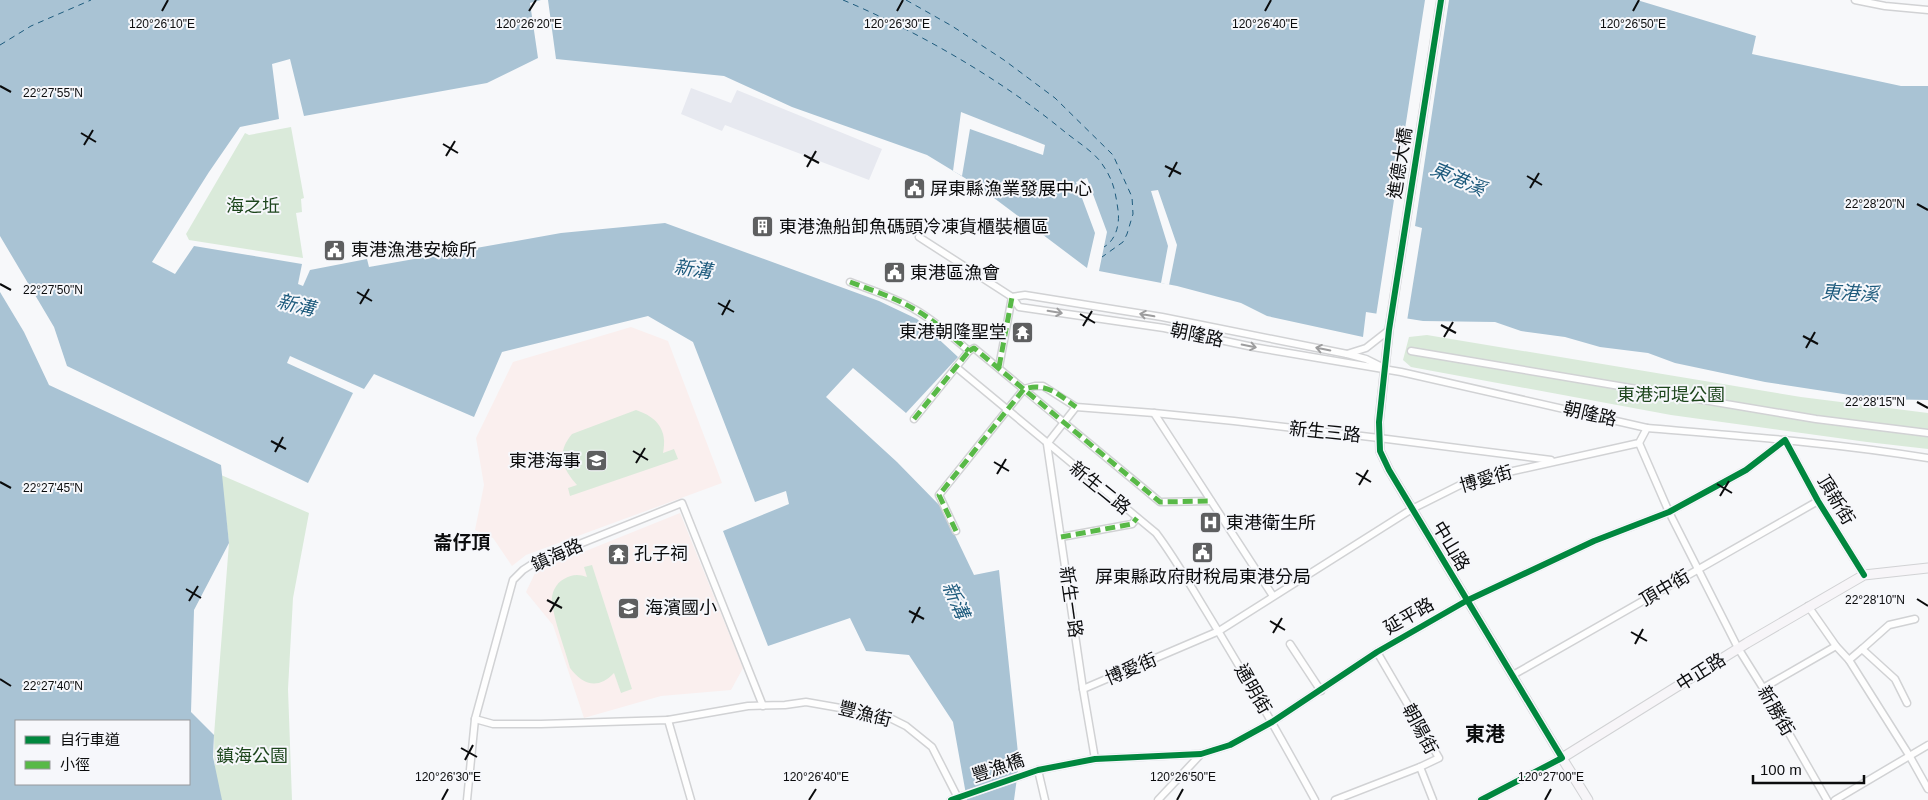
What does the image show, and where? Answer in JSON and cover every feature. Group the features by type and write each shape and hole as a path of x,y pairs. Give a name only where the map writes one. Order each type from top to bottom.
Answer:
{"main road":[{"name":"中正路","path":"1562,758 1738,648 1864,575 1928,568"},
{"name":"中山路","path":"1562,758 1588,800"}],"street":[{"name":"進德大橋","path":"1389,330 1441,0"},
{"path":"1855,0 1885,6 1928,10"},
{"name":"朝隆路","path":"919,237 1012,297 1020,307 1164,328 1253,347 1386,369 1647,428"},
{"path":"850,282 913,308 969,350"},
{"name":"朝隆路","path":"1012,297 1025,295 1141,314 1347,354 1366,359 1386,369"},
{"path":"999,367 1012,297"},
{"path":"1347,354 1366,348 1389,330"},
{"name":"中山路","path":"1389,330 1379,422 1380,451 1389,470 1466,601 1562,758"},
{"path":"914,419 969,350 974,348 999,367 1063,424 1160,502 1211,501"},
{"path":"1411,351 1816,419 1928,433"},
{"name":"新生二路","path":"956,367 1156,533 1219,631"},
{"path":"956,531 939,495 1024,389 1043,386 1076,408 1047,444"},
{"name":"新生三路","path":"1076,408 1154,413 1555,460"},
{"path":"1154,413 1273,596"},
{"path":"1639,444 1647,428 1785,440 1888,451 1928,458"},
{"name":"頂新街","path":"1785,440 1818,501 1864,575"},
{"name":"延平路","path":"1038,770 1095,759 1200,754 1230,745 1272,722 1321,691 1377,652 1466,601 1594,541 1669,512 1746,470 1785,440"},
{"name":"新生一路","path":"1047,444 1095,759"},
{"name":"博愛街","path":"1083,689 1219,631 1412,509 1468,481 1555,460 1639,444"},
{"name":"新勝街","path":"1639,444 1669,512 1738,648 1764,688 1828,800"},
{"name":"頂中街","path":"1513,675 1818,501"},
{"name":"鎮海路","path":"467,800 476,719 512,580 537,561 682,503 763,706"},
{"path":"1061,537 1132,524 1137,518"},
{"path":"1808,606 1836,646 1849,660 1909,755 1928,789"},
{"path":"1849,660 1888,625 1915,619"},
{"name":"通明街","path":"1219,631 1315,800"},
{"path":"1290,644 1321,691"},
{"path":"1764,688 1836,646"},
{"path":"1862,649 1895,679 1907,703"},
{"name":"朝陽街","path":"1377,652 1439,758 1420,767 1433,800"},
{"name":"豐漁街","path":"668,720 748,706 806,702 886,716 906,726 932,747 954,799"},
{"path":"476,719 493,724 668,720 691,800"},
{"path":"1836,800 1928,745"},
{"path":"1158,800 1200,754"},
{"name":"中正路","path":"1481,800 1562,758"},
{"path":"1335,800 1420,767"},
{"path":"1038,770 1044,800"},
{"name":"豐漁橋","path":"954,799 1038,770"}],"shaded area":[{"path":"691,88 731,103 737,90 882,149 869,180 725,125 722,131 681,114"},
{"name":"東港海事","path":"631,327 668,341 722,483 526,555 512,566 493,538 475,530 484,485 476,438 513,362"},
{"name":"海濱國小","path":"680,513 743,668 731,690 661,696 584,718 553,625 526,592 536,571"}],"green space":[{"name":"海之坵","path":"291,127 304,198 301,199 302,212 296,213 303,258 189,240 186,234 245,133 249,135"},
{"name":"東港河堤公園","path":"1427,335 1801,397 1928,413 1928,449 1671,415 1411,367 1403,360 1409,337"},
{"path":"636,410 650,416 659,426 664,438 663,453 674,449 678,459 570,496 568,488 577,485 568,473 563,460 563,454 567,441 572,434"},
{"name":"鎮海公園","path":"221,475 309,513 293,598 288,689 292,800 221,800 215,781 214,735 229,543"},
{"path":"592,565 632,689 621,693 614,673 602,682 591,683 585,682 570,668 553,610 552,599 556,586 573,575 587,577 584,567"}],"water":[{"name":"新溝","path":"0,0 541,0 530,3 538,58 487,83 304,116 290,59 272,64 279,119 240,127 152,262 175,274 194,246 302,264 298,284 303,286 310,270 367,259 369,267 561,233 665,223 879,301 917,319 958,357 906,413 853,368 826,397 897,462 942,508 974,575 999,570 1019,763 1014,800 967,800 953,722 909,655 866,651 850,618 768,646 723,531 789,504 786,491 755,502 693,342 648,316 502,352 474,417 374,374 364,389 290,356 287,363 353,393 308,483 67,366 54,327 0,236"},
{"name":"東港溪","path":"548,0 1637,0 1756,36 1752,54 1901,86 1928,86 1928,400 1876,399 1765,382 1675,363 1648,353 1600,347 1565,337 1521,331 1495,322 1423,321 1366,312 1363,337 1267,316 1241,303 1177,286 1099,271 1107,232 1087,178 1076,182 1095,233 1087,268 978,186 927,155 792,107 724,76 556,59"},
{"path":"0,292 24,332 49,385 221,465 229,543 194,610 191,712 214,735 213,757 222,800 0,800"}],"pier":[{"path":"1425,0 1449,0 1415,226 1422,228 1407,321 1376,316"},
{"path":"961,112 1045,145 1043,155 970,129 962,176 953,171"},
{"path":"1158,190 1177,245 1169,285 1161,283 1168,246 1151,191"}],"ferry route":[{"path":"0,45 31,26 91,0"},
{"path":"843,0 901,27 959,58 1014,94 1092,153 1100,161 1111,179 1118,210 1116,231 1112,240 1104,247"},
{"path":"906,0 952,26 1004,60 1055,98 1113,155 1132,197 1133,214 1123,242 1102,257"}],"marked path":[{"path":"850,282 890,297 921,313 969,351"},
{"path":"999,367 1012,297"},
{"path":"969,351 974,348 1160,502 1211,501"},
{"path":"914,419 969,351"},
{"path":"956,531 939,495 1024,389 1032,387 1046,388 1076,407"},
{"path":"1061,537 1132,524 1137,518"}],"cycle path":[{"path":"1441,0 1389,330 1379,422 1380,451 1389,470 1562,758 1481,800"},
{"path":"951,800 1038,770 1095,759 1201,754 1230,745 1272,722 1377,652 1466,601 1594,541 1669,512 1746,470 1785,440 1818,501 1864,575"}],"place":[{"name":"屏東縣漁業發展中心","path":"914,189"},
{"name":"東港漁船卸魚碼頭冷凍貨櫃裝櫃區","path":"763,227"},
{"name":"東港漁港安檢所","path":"335,250"},
{"name":"東港區漁會","path":"894,273"},
{"name":"東港朝隆聖堂","path":"1023,332"},
{"name":"東港海事","path":"597,461"},
{"name":"東港衛生所","path":"1210,523"},
{"name":"屏東縣政府財稅局東港分局","path":"1203,552"},
{"name":"孔子祠","path":"618,554"},
{"name":"海濱國小","path":"629,608"}],"district":[{"name":"崙仔頂","path":"462,542"},
{"name":"東港","path":"1485,734"}]}
